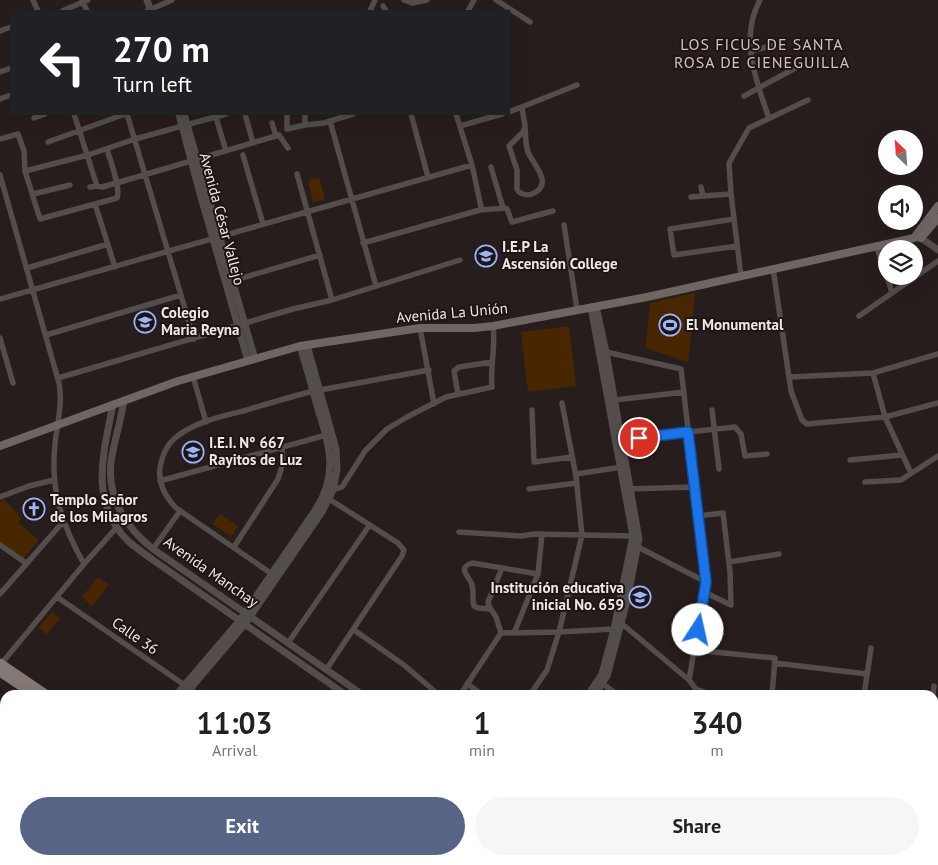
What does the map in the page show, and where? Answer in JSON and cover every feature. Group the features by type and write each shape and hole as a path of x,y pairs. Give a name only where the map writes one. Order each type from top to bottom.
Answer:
{"main road":[{"path":"917,238 938,206"},
{"path":"917,238 938,218"},
{"name":"Avenida La Unión","path":"0,446 193,376 304,346 420,328 493,326 594,307 876,245 917,238"},
{"path":"0,666 5,678 25,690"},
{"path":"0,666 39,690"}],"street":[{"path":"152,10 172,0"},
{"path":"404,0 412,3 427,0"},
{"path":"496,0 508,10"},
{"path":"760,0 754,11 750,39 753,73 769,118"},
{"path":"64,10 85,1"},
{"path":"510,12 530,22"},
{"path":"751,51 779,44"},
{"path":"744,96 799,66"},
{"path":"510,112 578,85"},
{"path":"741,276 729,161 748,128 808,100"},
{"path":"522,108 525,128 528,154 537,166 542,178 542,183 536,192 527,195 519,192 517,189 517,170 509,146 512,141 523,133 525,128"},
{"path":"34,118 42,115"},
{"path":"74,115 97,186"},
{"path":"48,142 123,115"},
{"path":"126,115 136,139 194,338"},
{"name":"Avenida César Vallejo","path":"180,115 185,125"},
{"name":"Avenida César Vallejo","path":"184,115 194,160 251,360"},
{"path":"25,171 88,155 215,115 226,151"},
{"path":"245,115 253,143"},
{"path":"287,115 287,129 330,121 350,115"},
{"path":"305,115 306,125"},
{"path":"411,115 428,177"},
{"path":"456,115 472,165 481,207 480,210"},
{"path":"460,126 498,115"},
{"path":"330,121 376,286"},
{"path":"272,123 276,136"},
{"path":"0,139 18,134 24,151 25,171 40,218 117,198 119,193 117,183 106,149"},
{"path":"90,187 102,187 117,183 276,136 281,136 288,148"},
{"path":"243,155 263,224"},
{"path":"0,299 472,165"},
{"path":"492,167 503,208"},
{"path":"297,174 332,300"},
{"path":"0,175 58,378 61,400 54,453 54,480 62,522 84,564"},
{"path":"33,194 70,185"},
{"path":"702,187 703,196"},
{"path":"691,197 731,194"},
{"path":"95,204 115,267"},
{"path":"363,243 480,210 507,209 512,222 553,211"},
{"path":"734,219 670,229 674,254 737,246"},
{"path":"564,225 577,310"},
{"name":"Avenida César Vallejo","path":"216,238 232,281 241,325"},
{"path":"917,238 938,250"},
{"path":"27,268 108,244"},
{"path":"876,245 878,251"},
{"path":"232,281 320,255"},
{"path":"58,378 332,300 460,260"},
{"path":"859,316 938,261"},
{"path":"773,268 791,391 802,420 807,424 885,417 938,403"},
{"path":"889,285 892,293"},
{"path":"46,335 181,295"},
{"path":"591,690 602,674 614,629 633,536 622,439 606,352 594,307"},
{"path":"594,307 622,467 638,528 638,547 621,623 607,676 598,690"},
{"path":"333,490 342,487 366,451 387,429 446,397 492,387 491,371 495,339 493,326"},
{"path":"420,328 434,404"},
{"path":"0,338 13,383"},
{"path":"187,690 242,622 311,528 333,490 337,462 304,346"},
{"path":"606,352 681,369 706,582 690,680"},
{"path":"790,377 873,373 938,354"},
{"path":"458,394 454,371 459,367 492,362"},
{"path":"272,574 180,511 168,499 160,481 162,459 171,442 181,434 206,422 316,391 429,370"},
{"path":"873,373 885,417 911,473"},
{"path":"193,376 206,422"},
{"path":"615,400 684,392"},
{"name":"Avenida Manchay","path":"124,400 111,470 115,500 134,533 153,549 356,690"},
{"path":"533,690 547,670 559,632 582,535 576,474 562,402"},
{"name":"Avenida Manchay","path":"114,404 103,454 101,473 107,505 117,527 138,549 339,690"},
{"path":"532,410 534,462 572,457"},
{"path":"712,410 719,469"},
{"path":"622,439 735,427 739,430 745,456 767,454"},
{"path":"160,481 329,434"},
{"path":"248,614 272,574 316,509 326,490 330,463 329,434"},
{"path":"234,547 278,478 283,462 282,447"},
{"path":"850,460 902,455"},
{"path":"865,482 901,480 938,456"},
{"path":"576,474 622,467"},
{"path":"0,497 23,488 54,480"},
{"path":"529,489 577,483"},
{"path":"628,489 695,487"},
{"path":"326,670 354,630 404,550 398,543 329,499"},
{"path":"153,549 180,511"},
{"path":"698,516 723,513 732,605 704,592"},
{"path":"0,666 84,564 125,520"},
{"path":"0,594 62,522"},
{"path":"288,643 369,526"},
{"path":"459,532 521,536 542,534 633,536"},
{"path":"514,633 538,574 542,534"},
{"path":"0,545 26,563"},
{"path":"638,547 706,582"},
{"path":"729,562 778,554"},
{"path":"491,609 474,606 472,583 466,576 465,567 472,563 538,574"},
{"path":"501,633 496,617 488,602 502,568"},
{"name":"Calle 36","path":"57,597 187,690"},
{"path":"621,623 690,680 694,690"},
{"path":"501,633 614,629"},
{"path":"354,630 404,665 432,690"},
{"path":"464,690 501,633"},
{"path":"865,690 871,648"},
{"path":"694,650 775,658 772,690"},
{"path":"775,663 867,674"},
{"path":"468,684 476,690"},
{"path":"602,684 611,690"},
{"path":"934,686 934,690"}],"shaded area":[{"path":"319,177 325,199 313,202 308,180"},
{"name":"El Monumental","path":"695,293 688,362 646,348 650,303"},
{"path":"569,326 576,386 528,392 521,332"},
{"path":"4,499 21,518 18,523 39,540 23,559 0,543 0,501"},
{"path":"220,514 238,526 231,537 213,524"},
{"path":"98,577 109,585 92,606 82,597"},
{"path":"52,612 60,619 46,634 39,627"}],"place":[{"name":"I.E.P La Ascensión College","path":"486,256"},
{"name":"Colegio Maria Reyna","path":"145,322"},
{"name":"El Monumental","path":"670,325"},
{"name":"I.E.I. N° 667 Rayitos de Luz","path":"193,452"},
{"name":"Templo Señor de los Milagros","path":"34,509"},
{"name":"Institución educativa inicial No. 659","path":"640,597"}],"district":[{"name":"LOS FICUS DE SANTA ROSA DE CIENEGUILLA","path":"762,53"}],"route":[{"path":"639,438 688,432 706,582 698,630"}]}
